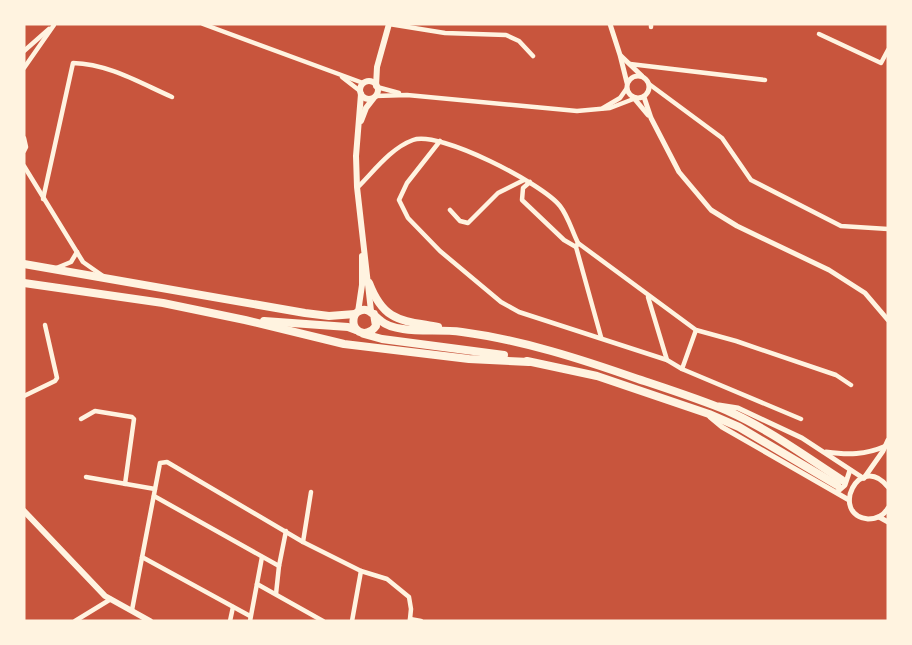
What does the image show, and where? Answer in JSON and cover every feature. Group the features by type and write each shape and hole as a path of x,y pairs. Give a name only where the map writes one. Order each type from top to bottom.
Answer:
{"highway":[{"path":"24,264 305,313 329,316 367,310 390,326 404,329 460,331"},
{"path":"24,283 163,303 344,344 469,358 529,362"},
{"path":"369,283 375,299 388,314 399,319 512,341 561,354 602,366 711,405 752,423 839,486"},
{"path":"357,313 353,322 359,332"},
{"path":"359,332 371,332 376,326 373,313"},
{"path":"245,320 348,327 382,339 479,351 597,376 704,412 739,427 839,486"}],"main road":[{"path":"358,130 366,108 374,97 377,86 377,66 389,24"},
{"path":"373,313 357,187 356,156 360,93 377,66"},
{"path":"365,83 372,82 377,86"},
{"path":"360,93 365,98 374,97"},
{"path":"357,313 362,285 362,231"},
{"path":"24,512 105,596 150,621"}],"street":[{"path":"203,24 365,83"},
{"path":"389,24 445,33 506,35 519,41 533,56"},
{"path":"610,24 627,86 651,118"},
{"path":"24,51 55,25"},
{"path":"24,68 55,25"},
{"path":"819,34 881,63 888,50"},
{"path":"620,55 649,84 722,138 751,180 841,226 888,228"},
{"path":"43,199 73,63 115,71 172,97"},
{"path":"630,64 765,80"},
{"path":"340,75 360,93"},
{"path":"595,111 615,101 634,76 642,76"},
{"path":"374,97 407,95 559,110 595,111 644,97 649,84"},
{"path":"377,86 407,95"},
{"path":"644,97 651,118 679,172 711,210 737,226 829,270 865,293 888,320"},
{"path":"24,138 26,147 24,151"},
{"path":"357,187 393,151 414,139 440,141 511,171 530,182 560,206 577,245 601,337"},
{"path":"440,141 407,183 399,200 408,218 440,251 501,302 519,312 667,360 682,369 801,419"},
{"path":"24,166 83,262 108,279"},
{"path":"450,210 460,221 468,223 498,193 524,180"},
{"path":"530,182 523,188 522,200 564,240 577,245 696,330 836,375 850,385"},
{"path":"53,269 72,262 77,252"},
{"path":"648,296 667,360"},
{"path":"24,396 57,378 45,325"},
{"path":"682,369 696,330"},
{"path":"711,405 738,408 802,438 863,478 877,478 888,486"},
{"path":"81,419 95,411 134,419 125,484"},
{"path":"822,451 849,456 866,453 887,443"},
{"path":"849,500 854,484 863,478 887,443"},
{"path":"132,610 160,463 167,462 303,542 361,571 387,579 402,590 410,600 410,620 421,621"},
{"path":"850,470 845,485 839,486 854,511 862,517 874,518 879,517 888,508"},
{"path":"86,477 155,489"},
{"path":"303,542 311,492"},
{"path":"154,495 279,566"},
{"path":"879,517 888,522"},
{"path":"276,594 286,531"},
{"path":"142,557 250,618 262,557"},
{"path":"352,621 361,571"},
{"path":"257,584 322,621"},
{"path":"75,621 111,599"},
{"path":"230,621 233,607"}]}
